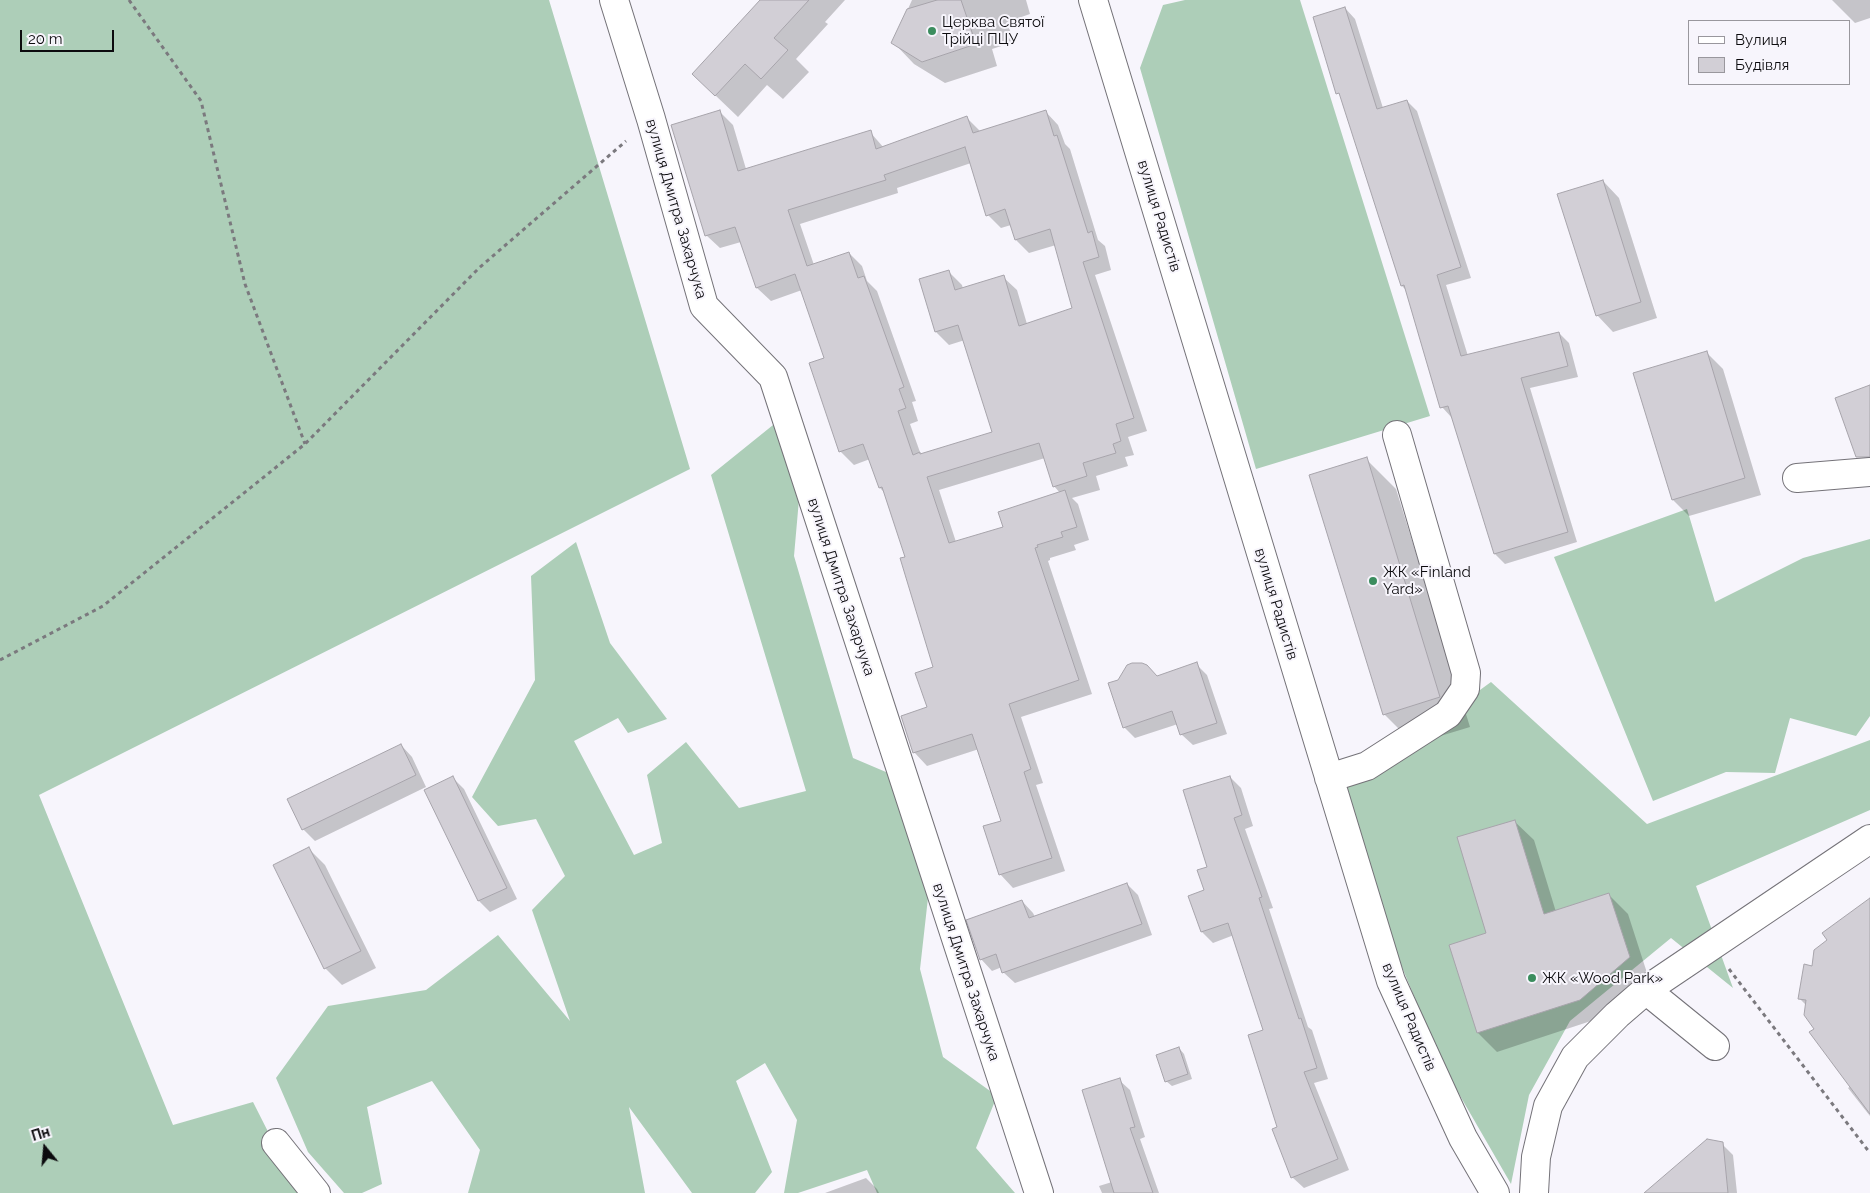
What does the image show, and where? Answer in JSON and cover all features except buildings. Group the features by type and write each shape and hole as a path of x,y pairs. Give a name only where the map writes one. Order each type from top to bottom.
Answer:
{"street":[{"name":"вулиця Дмитра Захарчука","path":"614,0 651,119 704,306 773,377 1038,1193"},
{"name":"вулиця Радистів","path":"1094,0 1391,981 1463,1138 1495,1193"},
{"path":"1329,778 1367,766 1448,714 1465,689 1466,673 1397,435"},
{"path":"1797,478 1870,472"},
{"path":"1534,1193 1536,1157 1548,1106 1576,1056 1617,1015 1646,990 1870,839"},
{"path":"1646,990 1715,1046"},
{"path":"276,1143 316,1193"}],"path":[{"path":"130,0 201,101 245,284 305,444"},
{"path":"0,660 103,606 305,444 479,268 651,119"},
{"path":"1711,946 1870,1153"}],"green space":[{"path":"0,0 549,0 690,469 39,795 173,1125 253,1102 299,1193 0,1193"},
{"path":"1185,0 1300,0 1430,416 1256,469 1140,68 1163,5"},
{"path":"778,421 800,488 794,556 853,758 893,775 929,889 920,969 943,1057 997,1096 976,1148 1015,1193 877,1193 867,1170 798,1193 784,1193 797,1120 765,1063 736,1081 772,1172 755,1193 692,1193 629,1107 645,1193 468,1193 480,1150 432,1081 367,1107 382,1184 362,1193 344,1193 308,1152 276,1078 328,1006 426,990 498,935 570,1021 532,910 565,876 536,819 498,826 472,797 535,680 531,576 576,542 610,643 667,719 628,733 618,718 574,741 634,855 662,843 647,775 686,742 739,808 806,791 711,475"},
{"path":"1687,509 1715,602 1803,558 1870,539 1870,716 1856,736 1790,718 1775,773 1726,772 1653,801 1554,557"},
{"path":"1491,682 1647,824 1870,740 1870,810 1696,886 1733,988 1671,938 1570,1021 1529,1095 1511,1184 1444,1068 1389,936 1345,788"}],"place":[{"name":"Церква Святої Трійці ПЦУ","path":"932,31"},
{"name":"ЖК «Finland Yard»","path":"1373,581"},
{"name":"ЖК «Wood Park»","path":"1532,978"}]}
